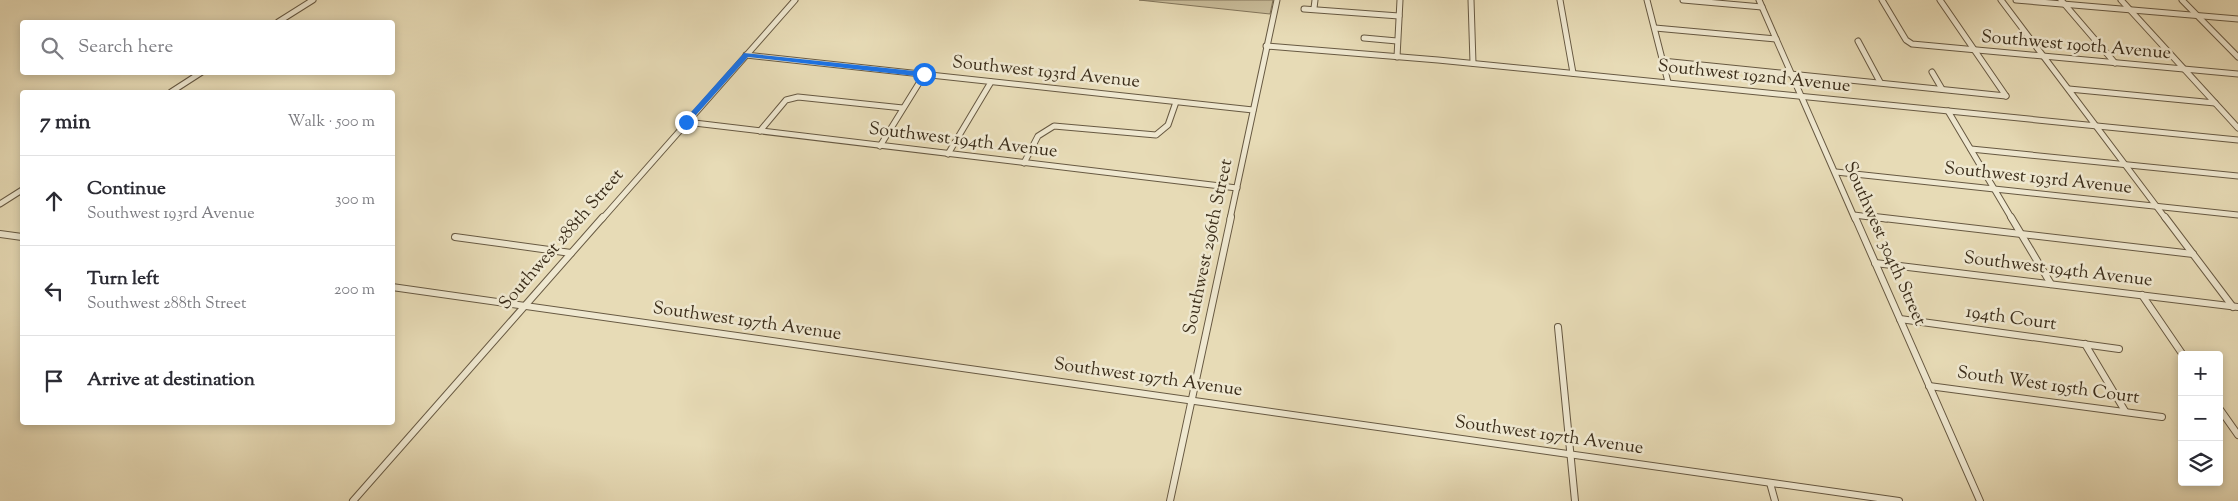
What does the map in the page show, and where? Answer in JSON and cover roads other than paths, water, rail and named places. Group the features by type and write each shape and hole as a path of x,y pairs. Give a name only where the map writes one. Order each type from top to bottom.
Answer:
{"street":[{"path":"281,20 312,0"},
{"name":"Southwest 288th Street","path":"353,501 795,0"},
{"name":"Southwest 296th Street","path":"1170,501 1277,0"},
{"path":"1314,8 1315,0"},
{"path":"1397,57 1400,0"},
{"path":"1471,0 1473,63"},
{"path":"1560,0 1572,73"},
{"path":"1648,0 1668,82"},
{"path":"1683,0 1762,7"},
{"name":"Southwest 304th Street","path":"1759,0 1980,501"},
{"name":"Southwest 190th Avenue","path":"1882,0 1906,40 1912,44 2238,74"},
{"path":"1662,62 1880,82 2006,96 1940,0"},
{"path":"2001,0 2236,308"},
{"path":"2016,0 2063,2 2238,19"},
{"path":"2121,0 2238,128"},
{"path":"2182,0 2238,57"},
{"path":"2063,2 2115,63"},
{"path":"1304,9 1314,8 1399,16"},
{"path":"1655,28 1776,39"},
{"path":"1364,38 1397,42"},
{"path":"1858,41 1880,82"},
{"name":"Southwest 192nd Avenue","path":"1266,46 1473,63 2238,140"},
{"name":"Southwest 193rd Avenue","path":"746,55 1253,110"},
{"path":"1932,72 1942,89"},
{"path":"880,146 924,74"},
{"path":"174,90 197,75"},
{"path":"948,154 991,82"},
{"path":"2069,89 2215,103"},
{"path":"760,131 786,100 798,97 903,108"},
{"path":"1024,163 1036,137 1043,130 1054,126 1150,136 1162,134 1166,130 1176,102"},
{"path":"1948,111 2052,284"},
{"name":"Southwest 194th Avenue","path":"686,122 1237,188"},
{"path":"1971,148 2238,176"},
{"name":"Southwest 193rd Avenue","path":"1836,172 2238,215"},
{"path":"0,204 20,191"},
{"path":"1854,215 2193,254"},
{"path":"0,234 20,237"},
{"path":"455,237 571,253"},
{"name":"Southwest 194th Avenue","path":"1875,263 2236,308"},
{"name":"Southwest 197th Avenue","path":"395,287 1899,501"},
{"path":"2142,295 2180,351"},
{"name":"194th Court","path":"1900,320 2119,349"},
{"path":"1558,327 1575,501"},
{"path":"2085,344 2125,411"},
{"name":"South West 195th Court","path":"1929,386 2162,417"},
{"path":"2223,414 2238,435"},
{"path":"1770,483 1775,501"}]}
